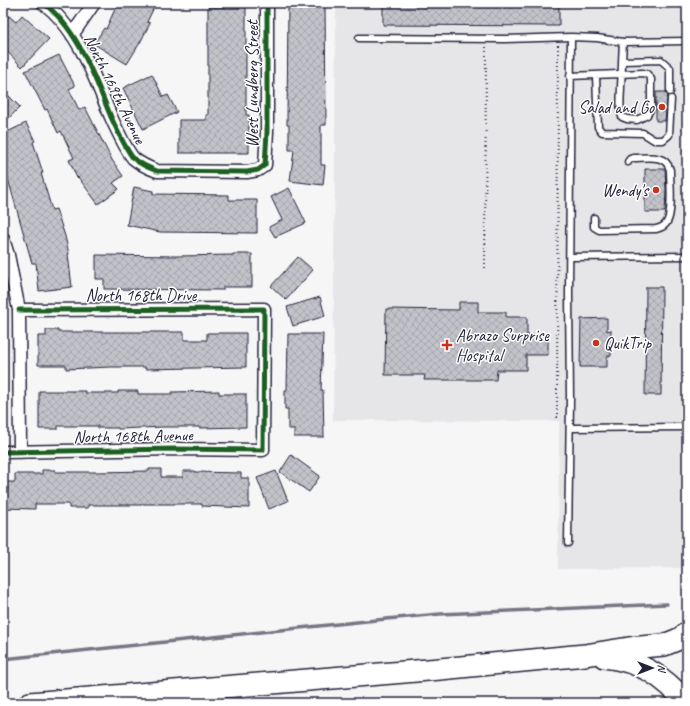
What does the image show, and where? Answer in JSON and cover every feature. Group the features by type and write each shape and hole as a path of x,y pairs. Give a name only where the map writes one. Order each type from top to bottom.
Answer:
{"highway":[{"path":"30,703 394,673 585,655 629,648 664,646 679,639 687,633"},
{"path":"585,655 628,661 642,666 672,686 687,703"}],"street":[{"name":"North 169th Avenue","path":"43,3 60,20 84,54 118,131 133,158 157,171 247,172 258,170 265,165"},
{"path":"72,35 94,3"},
{"name":"West Lundberg Street","path":"265,165 267,132 267,3"},
{"path":"3,239 8,255 19,310 20,452"},
{"name":"North 168th Drive","path":"19,310 264,309 263,450"},
{"name":"North 168th Avenue","path":"3,452 263,450"}],"lane":[{"path":"568,543 570,428 571,37"},
{"path":"359,38 486,39 571,37 597,38 623,42 687,41"},
{"path":"570,76 596,76 622,74 642,72 647,74 651,79 651,108 647,115 637,120 622,117 620,110 622,74 623,42"},
{"path":"622,61 661,60 670,68 670,92"},
{"path":"596,76 598,127 602,132 643,133 654,140 663,140 669,135 670,99"},
{"path":"594,218 594,227 600,230 656,229 664,226 668,222 670,214 670,170 668,163 660,158 633,158 628,162"},
{"path":"570,257 687,256"},
{"path":"570,428 687,427"}],"path":[{"path":"558,38 557,417 570,417"},
{"path":"485,268 486,39"}],"shaded area":[{"path":"336,3 687,3 687,568 558,569 559,421 333,420"}],"building":[{"path":"119,3 156,3 147,22 150,23 127,64 94,44 104,28 106,29"},
{"path":"288,3 325,3 326,125 321,125 321,165 325,165 323,185 290,181 294,150 289,150 289,125 287,125"},
{"path":"383,3 559,3 559,26 383,25"},
{"path":"208,7 246,7 246,115 249,115 249,153 179,153 179,120 206,120 206,115 208,115"},
{"path":"22,15 49,39 22,67 3,47 3,23 9,16 16,22"},
{"path":"59,55 75,86 69,89 79,110 85,107 112,160 123,176 113,183 119,189 98,204 78,177 77,178 69,160 74,158 61,131 58,133 47,109 45,110 25,71"},
{"path":"152,74 163,97 168,95 177,112 143,129 123,88"},
{"path":"3,90 20,107 3,124"},
{"name":"Salad and Go","path":"656,92 666,92 668,96 665,121 656,121"},
{"path":"26,123 35,141 33,142 43,173 41,173 52,210 56,209 65,236 69,254 72,287 39,291 36,263 32,263 4,165 8,164 3,153 3,134"},
{"name":"Wendy's","path":"645,169 665,169 665,212 645,212"},
{"path":"134,187 153,191 153,194 229,195 229,200 257,200 257,233 160,232 127,225"},
{"path":"289,188 306,223 275,237 269,227 282,220 271,197"},
{"path":"252,254 252,287 223,287 223,290 104,289 104,279 96,279 96,255 177,256"},
{"path":"298,257 313,270 286,300 271,286"},
{"name":"QuikTrip","path":"646,287 662,287 661,395 645,395"},
{"path":"320,297 325,316 293,326 287,307"},
{"name":"Abrazo Surprise Hospital","path":"459,302 478,302 478,312 506,312 506,317 527,317 527,335 548,335 548,355 526,355 526,370 497,370 496,380 424,380 425,375 385,375 386,309 459,310"},
{"name":"QuikTrip","path":"607,318 607,331 611,330 611,356 607,356 607,367 580,367 581,319"},
{"path":"46,330 58,330 58,332 184,332 184,340 207,340 207,333 246,333 246,367 145,369 145,367 111,367 66,369 66,365 38,365 38,336 46,336"},
{"path":"288,334 323,334 321,390 323,390 324,437 294,437 294,429 288,429 288,409 285,409 285,390 287,390"},
{"path":"39,391 118,393 118,391 138,391 138,394 172,394 172,392 219,391 219,394 246,394 246,427 164,427 118,429 98,428 98,426 58,426 58,429 39,429"},
{"path":"291,455 320,476 309,492 280,472"},
{"path":"149,469 161,469 161,477 183,477 183,471 241,473 241,478 249,478 249,508 202,506 202,504 142,504 88,505 88,508 69,508 69,504 35,504 35,509 3,508 3,482 15,482 15,474 42,474 42,470 55,470 55,472 96,472 149,471"},
{"path":"276,471 288,501 269,509 257,478"}],"waterway":[{"path":"3,659 440,614 667,604"}],"cycle path":[{"path":"43,3 66,26 76,40 92,71 124,144 133,158 145,166 157,171 247,172 258,170 265,165 267,132 267,3"},
{"path":"3,452 175,449 263,450 264,309 19,310"}],"place":[{"name":"Salad and Go","path":"662,107"},
{"name":"Wendy's","path":"656,190"},
{"name":"QuikTrip","path":"596,343"},
{"name":"Abrazo Surprise Hospital","path":"447,345"}]}
